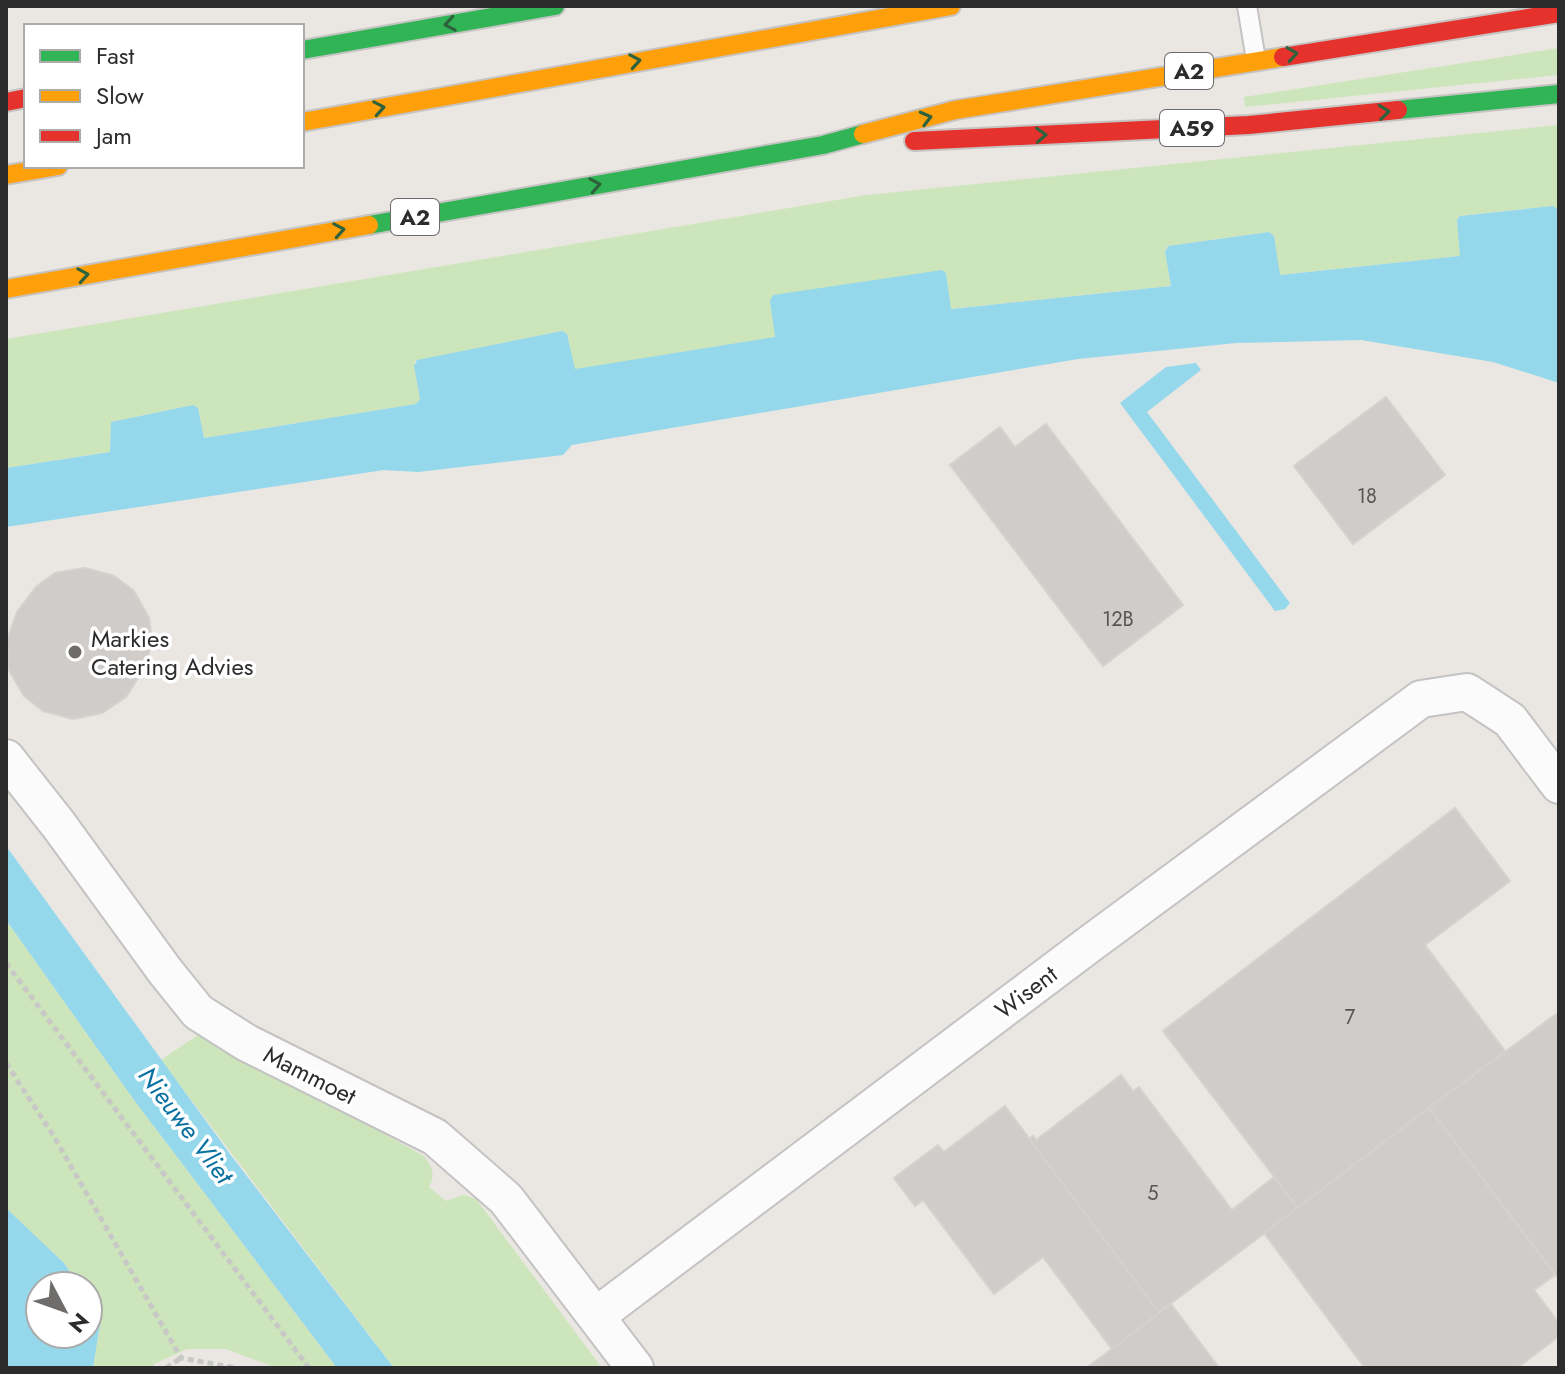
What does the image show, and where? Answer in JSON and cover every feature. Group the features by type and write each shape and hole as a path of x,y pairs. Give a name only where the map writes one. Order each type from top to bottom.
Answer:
{"highway":[{"path":"304,50 555,6"},
{"path":"304,122 951,6"},
{"name":"A2","path":"6,289 823,145 955,110 1559,13"},
{"name":"A59","path":"823,145 1249,125 1559,94"},
{"path":"6,175 46,168"}],"street":[{"name":"Wisent","path":"596,1316 1421,699 1467,692 1510,720 1559,785"},
{"name":"Mammoet","path":"6,758 198,1012 247,1043 435,1137 506,1199 635,1368"}],"lane":[{"path":"1247,6 1256,60"}],"path":[{"path":"6,963 309,1368"},
{"path":"6,1063 53,1135 181,1358"},
{"path":"166,1368 181,1358 236,1368"}],"green space":[{"path":"1559,48 1559,75 1245,107 1244,97"},
{"path":"1559,125 1559,210 1553,206 1460,216 1457,220 1461,256 1279,275 1274,236 1269,232 1168,246 1165,252 1171,286 950,309 946,273 770,301 776,337 574,370 567,334 562,331 415,361 420,399 416,404 204,438 198,408 193,405 111,422 110,452 6,468 6,339 867,195"},
{"path":"6,920 134,1100 337,1368 277,1368 226,1349 187,1349 154,1364 152,1368 93,1368 96,1350 104,1350 104,1270 69,1270 6,1208"},
{"path":"198,1035 261,1066 424,1156 432,1171 429,1187 446,1201 464,1195 476,1199 602,1368 394,1368 161,1060"}],"water":[{"path":"1553,206 1559,210 1559,383 1493,362 1361,340 1236,343 1078,359 572,445 563,455 418,472 384,470 6,527 6,468 110,452 111,422 193,405 198,408 204,438 416,404 420,399 414,366 417,360 562,331 567,334 575,369 775,337 770,301 773,295 942,270 946,273 951,309 1171,286 1165,252 1168,246 1269,232 1274,236 1280,275 1460,256 1457,220 1460,216"},
{"path":"1196,363 1201,370 1147,412 1290,603 1285,609 1275,611 1120,403 1166,367"},
{"name":"Nieuwe Vliet","path":"6,846 230,1154 394,1368 337,1368 134,1100 6,920"},
{"path":"6,1208 69,1270 24,1270 24,1350 96,1350 93,1368 6,1368"}],"building":[{"path":"1386,397 1445,475 1353,544 1294,466"},
{"path":"1046,424 1183,605 1103,666 950,465 1000,427 1015,447"},
{"path":"85,568 114,576 134,591 149,618 152,643 144,668 126,697 102,713 73,719 43,711 24,696 9,670 7,641 17,612 36,587 55,573"},
{"path":"1455,808 1510,881 1425,945 1505,1051 1298,1208 1163,1031"},
{"path":"1559,1012 1559,1279 1429,1108"},
{"path":"1121,1075 1133,1091 1139,1087 1232,1210 1274,1177 1298,1208 1158,1313 1028,1140 1033,1136 1036,1140"},
{"path":"1005,1106 1159,1313 1112,1349 1043,1257 994,1294 923,1200 915,1206 894,1178 938,1145 944,1152"},
{"path":"1429,1108 1555,1275 1534,1290 1559,1323 1559,1336 1517,1368 1365,1368 1264,1233"},
{"path":"1171,1304 1219,1368 1086,1368 1112,1349"}],"traffic: fast":[{"path":"304,50 555,6"},
{"path":"1398,110 1559,94"},
{"path":"369,225 823,145 863,134"}],"traffic: slow":[{"path":"304,122 951,6"},
{"path":"863,134 955,110 1283,57"},
{"path":"6,175 46,168"},
{"path":"6,289 369,225"}],"traffic: jam":[{"path":"1283,57 1559,13"},
{"path":"6,102 24,98"},
{"path":"914,141 1249,125 1398,110"}],"place":[{"name":"Markies Catering Advies","path":"75,652"}]}
